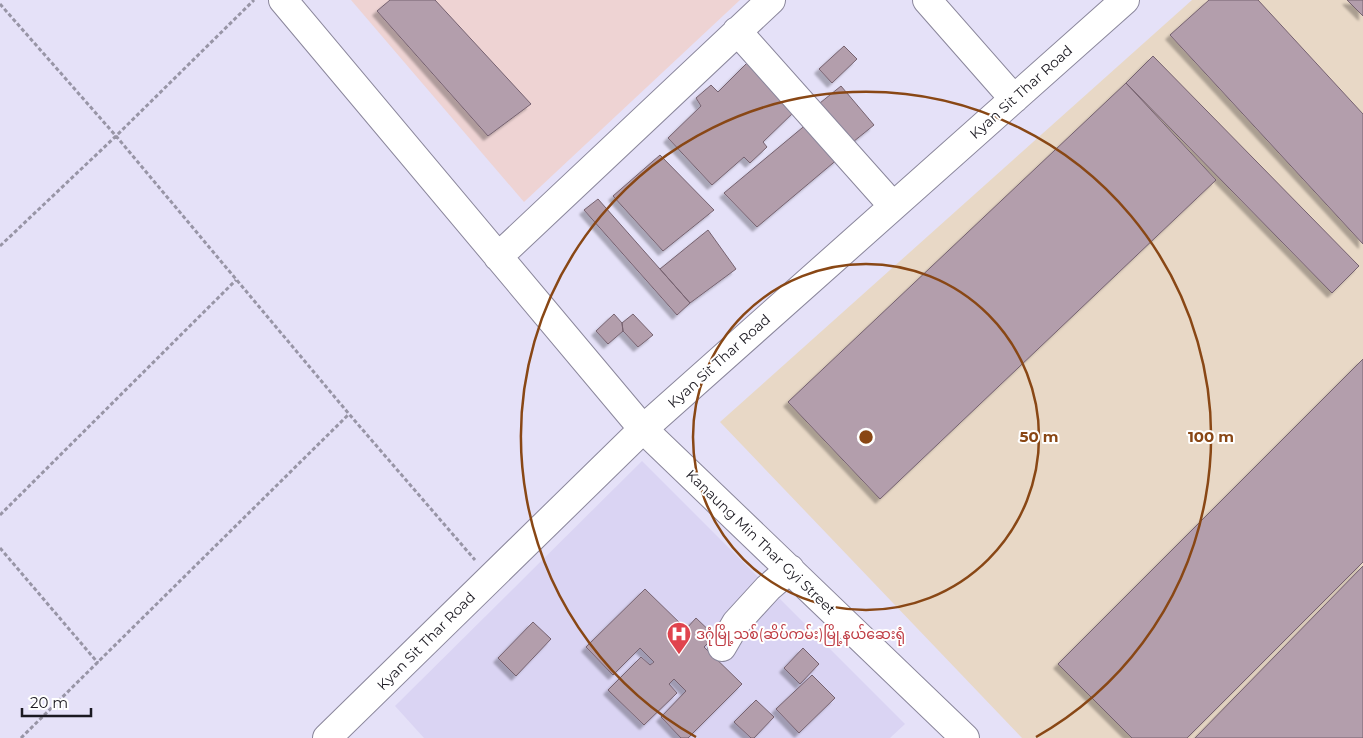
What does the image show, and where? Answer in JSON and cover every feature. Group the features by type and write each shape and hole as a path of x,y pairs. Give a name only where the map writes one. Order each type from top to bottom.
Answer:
{"street":[{"name":"Kanaung Min Thar Gyi Street","path":"283,0 643,429 965,738"},
{"path":"498,257 771,0"},
{"path":"927,0 1014,99"},
{"name":"Kyan Sit Thar Road","path":"327,738 643,429 1125,0"},
{"path":"737,31 893,206"},
{"path":"722,647 736,623 768,588 790,569"}],"path":[{"path":"0,246 116,136 254,0"},
{"path":"0,4 116,136 349,414 490,577"},
{"path":"0,515 236,280"},
{"path":"21,738 349,414"},
{"path":"0,548 98,663"}],"shaded area":[{"path":"351,0 740,0 524,202"},
{"path":"1192,0 1363,0 1363,738 1022,738 720,422"},
{"path":"642,461 905,724 890,738 424,738 395,706"}],"building":[{"path":"390,0 435,0 531,104 488,136 377,11"},
{"path":"1209,0 1258,0 1363,114 1363,244 1170,35"},
{"path":"1347,0 1363,0 1363,16"},
{"path":"844,46 857,59 832,83 819,69"},
{"path":"1153,56 1359,266 1332,293 1126,83"},
{"path":"748,62 796,110 763,142 767,147 750,163 744,157 712,185 668,138 701,106 696,98 711,85 718,92"},
{"path":"1126,83 1216,180 880,499 788,402"},
{"path":"841,86 874,125 848,146 815,107"},
{"path":"808,123 839,158 757,227 724,193"},
{"path":"660,155 714,210 663,251 613,196"},
{"path":"598,199 690,303 677,315 584,210"},
{"path":"708,230 736,269 690,303 660,269"},
{"path":"614,314 622,323 623,331 608,344 596,331"},
{"path":"633,314 653,335 638,347 623,331 622,323"},
{"path":"1363,359 1363,562 1187,738 1132,738 1058,664"},
{"path":"1363,566 1363,738 1195,738"},
{"path":"645,589 686,629 696,618 715,636 704,647 742,684 688,738 681,738 661,717 686,691 674,679 669,684 677,693 644,725 608,690 641,657 650,665 654,662 640,648 613,675 586,647"},
{"path":"533,622 551,639 516,676 498,658"},
{"path":"803,648 819,664 800,684 784,668"},
{"path":"812,675 835,698 799,733 776,709"},
{"path":"756,700 774,717 754,738 751,738 734,722"}],"place":[{"name":"ဒဂုံမြို့သစ်(ဆိပ်ကမ်း)မြို့နယ်ဆေးရုံ","path":"679,655"}]}
